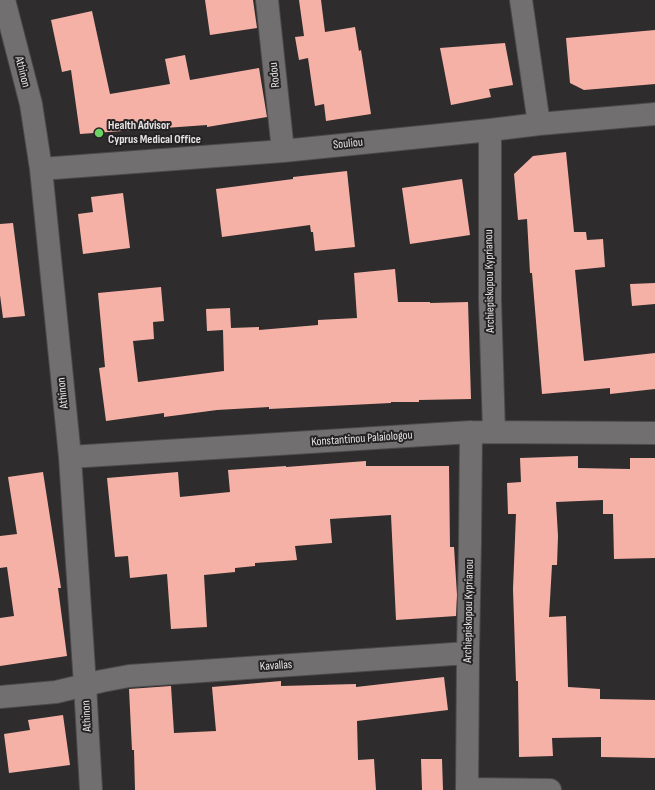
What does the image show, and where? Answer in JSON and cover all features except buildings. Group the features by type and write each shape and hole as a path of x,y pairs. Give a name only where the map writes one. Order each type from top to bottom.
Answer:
{"street":[{"name":"Athinon","path":"4,0 31,104 41,169 70,457 91,790"},
{"name":"Rodou","path":"267,0 283,151"},
{"path":"521,0 539,124"},
{"name":"Souliou","path":"41,169 283,151 539,124 655,114"},
{"name":"Archiepiskopou Kyprianou","path":"490,130 490,300 494,432"},
{"name":"Archiepiskopou Kyprianou","path":"467,790 471,432"},
{"name":"Konstantinou Palaiologou","path":"70,457 471,432 655,433"},
{"name":"Kavallas","path":"0,697 56,692 129,676 468,653"},
{"path":"467,790 550,790"}],"place":[{"name":"Health Advisor Cyprus Medical Office","path":"99,133"}]}
